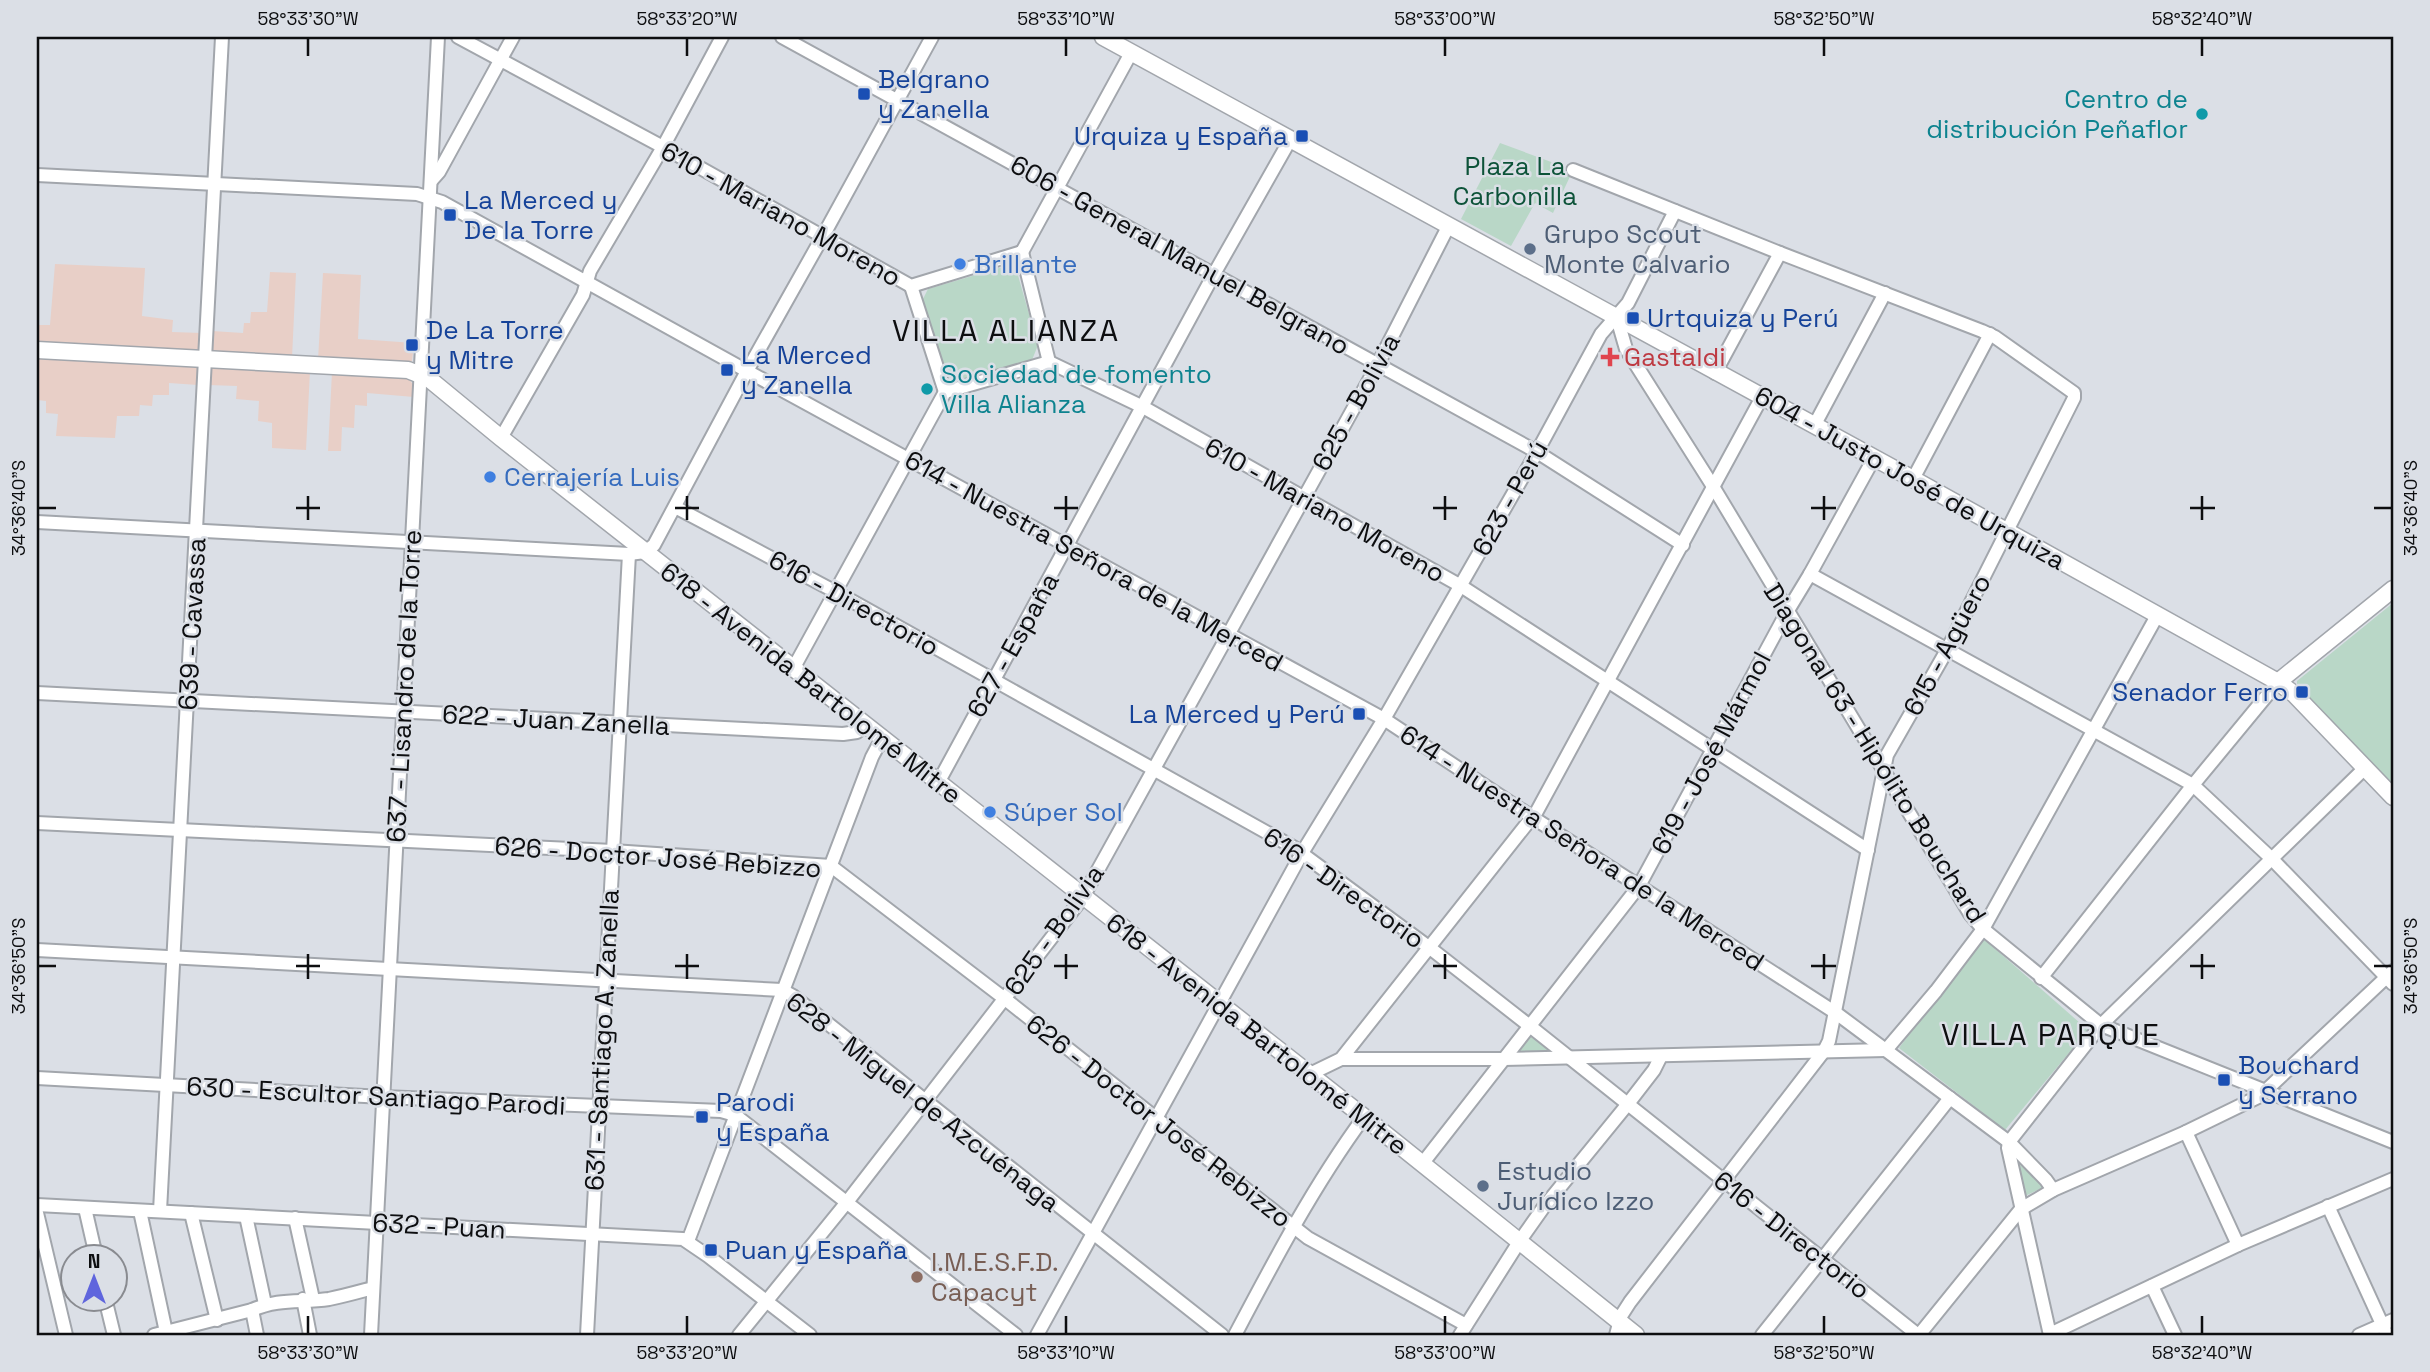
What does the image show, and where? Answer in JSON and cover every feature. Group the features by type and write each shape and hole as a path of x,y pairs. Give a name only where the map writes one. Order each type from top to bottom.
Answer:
{"main road":[{"name":"604 - Justo José de Urquiza","path":"1103,37 1913,479 2278,682 2294,694 2393,797"},
{"name":"618 - Avenida Bartolomé Mitre","path":"37,350 408,370 421,374 637,553 793,668 1308,1076 1364,1117 1519,1242 1618,1329 1636,1335"},
{"path":"2278,682 2393,589"}],"street":[{"name":"639 - Cavassa","path":"160,1211 222,37"},
{"name":"637 - Lisandro de la Torre","path":"371,1335 438,37"},
{"name":"610 - Mariano Moreno","path":"458,37 663,147 911,286 1022,252"},
{"path":"430,181 439,172 513,37"},
{"path":"501,438 583,295 590,271 663,147 722,37"},
{"name":"606 - General Manuel Belgrano","path":"782,37 1537,452 1683,545"},
{"path":"37,522 637,553 654,545 932,37"},
{"path":"793,668 906,458 945,392 1049,362 1022,252 1131,52"},
{"name":"627 - España","path":"937,783 1214,274 1290,140"},
{"path":"1573,170 1990,334 1913,479"},
{"name":"614 - Nuestra Señora de la Merced","path":"37,175 417,194 431,198 1384,719 1836,1013 2009,1142 2053,1190"},
{"name":"623 - Perú","path":"1037,1335 1302,853 1461,586 1601,334 1628,303 1675,211"},
{"name":"625 - Bolivia","path":"739,1335 847,1202 1083,897 1378,364 1448,227"},
{"path":"1715,373 1780,253"},
{"path":"911,286 945,392"},
{"path":"1814,426 1885,293"},
{"name":"Diagonal 63 - Hipólito Bouchard","path":"1617,318 1626,349 1714,488 1970,914 1983,929 2101,1025 2393,1142"},
{"name":"615 - Agüero","path":"1618,1329 1630,1302 1824,1051 1833,1030 1887,755 1947,650 2074,398 2071,389 1990,334"},
{"name":"610 - Mariano Moreno","path":"1049,362 1143,407 1461,586 1868,850"},
{"path":"1308,1076 1341,1059 1532,817 1762,397"},
{"name":"619 - José Mármol","path":"1422,1164 1639,886 1787,612 1874,458"},
{"name":"616 - Directorio","path":"675,507 834,591 1302,853 1531,1027 1918,1335"},
{"name":"631 - Santiago A. Zanella","path":"587,1335 620,724 637,553"},
{"path":"1810,574 2193,785 2272,859 2391,978 2252,1101 2053,1190 2021,1209 1918,1335"},
{"path":"1341,1059 1568,1058 1886,1050 1936,991 1983,929 2158,614"},
{"path":"2042,978 2193,785 2278,682"},
{"name":"622 - Juan Zanella","path":"37,693 843,734 857,732 863,725"},
{"path":"810,1335 688,1241 782,990 872,757 881,740"},
{"path":"2365,768 2101,1025 2009,1142 2008,1148 2050,1335 2238,1245 2393,1178"},
{"name":"626 - Doctor José Rebizzo","path":"37,823 613,852 831,866 1005,999 1293,1228 1463,1330"},
{"name":"628 - Miguel de Azcuénaga","path":"37,950 782,990 1222,1335"},
{"path":"1463,1330 1519,1242 1556,1191 1654,1070 1661,1056"},
{"name":"630 - Escultor Santiago Parodi","path":"37,1078 383,1097 721,1111 735,1115 1016,1335"},
{"path":"1762,1335 1950,1098"},
{"path":"1235,1335 1293,1228 1364,1117"},
{"path":"2186,1132 2238,1245"},
{"name":"632 - Puan","path":"37,1205 591,1233 688,1241"},
{"path":"2328,1206 2388,1327 2359,1335"},
{"path":"85,1208 93,1242"},
{"path":"140,1211 160,1334 210,1326 265,1304 329,1299 373,1289"},
{"path":"37,1213 66,1335"},
{"path":"191,1213 210,1326"},
{"path":"246,1216 265,1304"},
{"path":"295,1218 308,1299 310,1335"},
{"path":"2152,1286 2175,1335"},
{"path":"251,1310 257,1335"},
{"path":"109,1312 114,1335"}],"shaded area":[{"path":"55,264 145,268 142,316 173,320 172,332 202,333 199,350 37,342 37,325 50,325"},
{"path":"270,272 296,273 292,358 213,353 212,331 243,333 244,323 250,323 251,312 267,312"},
{"path":"323,273 361,275 358,339 414,343 412,361 318,360"},
{"path":"37,354 194,363 199,368 198,385 169,383 169,395 153,395 152,406 140,405 139,416 117,416 115,438 56,436 58,414 46,413 46,401 37,400"},
{"path":"214,366 310,371 306,450 272,448 272,423 258,421 259,401 236,399 237,386 208,385 210,368"},
{"path":"332,372 409,379 414,386 414,397 367,393 367,406 355,405 354,428 342,427 341,451 328,451"}],"green space":[{"name":"Plaza La Carbonilla","path":"1500,143 1573,170 1553,213 1535,203 1511,246 1461,219"},
{"path":"1006,266 1017,272 1038,345 1032,360 963,382 944,376 922,301 928,289"},
{"path":"2393,603 2393,785 2297,687 2297,681"},
{"path":"1985,940 2088,1030 2005,1130 1899,1048 1977,942"},
{"path":"1533,1035 1555,1053 1516,1054"},
{"path":"2014,1159 2044,1187 2023,1197"}],"place":[{"name":"Belgrano y Zanella","path":"864,94"},
{"name":"Centro de distribución Peñaflor","path":"2202,114"},
{"name":"Urquiza y España","path":"1302,136"},
{"name":"La Merced y De la Torre","path":"450,215"},
{"name":"Grupo Scout Monte Calvario","path":"1530,249"},
{"name":"Brillante","path":"960,264"},
{"name":"Urtquiza y Perú","path":"1633,318"},
{"name":"De La Torre y Mitre","path":"412,345"},
{"name":"Gastaldi","path":"1610,357"},
{"name":"La Merced y Zanella","path":"727,370"},
{"name":"Sociedad de fomento Villa Alianza","path":"927,389"},
{"name":"Cerrajería Luis","path":"490,477"},
{"name":"Senador Ferro","path":"2302,692"},
{"name":"La Merced y Perú","path":"1359,714"},
{"name":"Súper Sol","path":"990,812"},
{"name":"Bouchard y Serrano","path":"2224,1080"},
{"name":"Parodi y España","path":"702,1117"},
{"name":"Estudio Jurídico Izzo","path":"1483,1186"},
{"name":"Puan y España","path":"711,1250"},
{"name":"I.M.E.S.F.D. Capacyt","path":"917,1277"}],"district":[{"name":"VILLA ALIANZA","path":"1006,330"},
{"name":"VILLA PARQUE","path":"2051,1034"}]}
